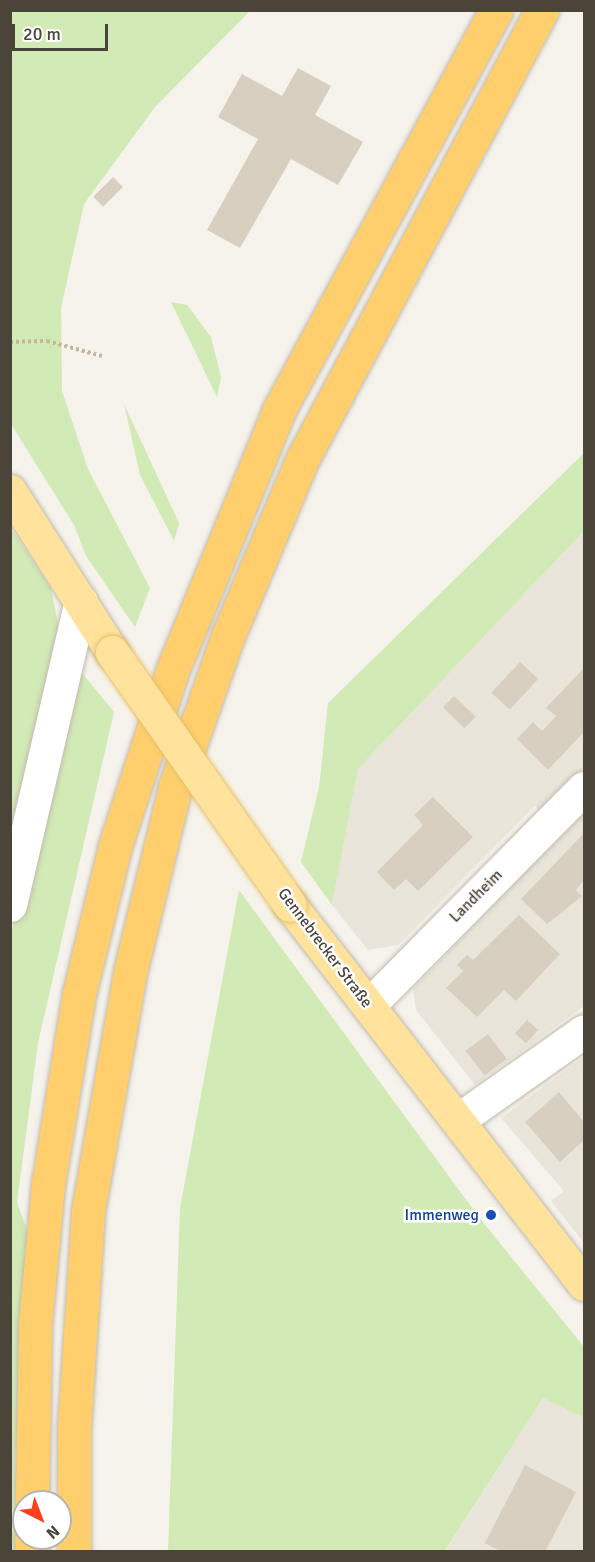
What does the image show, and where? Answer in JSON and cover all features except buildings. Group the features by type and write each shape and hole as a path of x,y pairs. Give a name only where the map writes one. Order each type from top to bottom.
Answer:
{"highway":[{"path":"32,1490 35,1325 48,1185 79,994 115,846 177,659 280,408 496,10"},
{"path":"74,1551 78,1332 90,1200 127,983 176,787 228,636 303,458 543,10"}],"main road":[{"name":"Gennebrecker Straße","path":"10,491 112,652 290,905 585,1284"}],"street":[{"path":"10,905 81,601"},
{"name":"Landheim","path":"369,1005 585,788"},
{"path":"458,1120 585,1031"}],"path":[{"path":"10,342 47,341 102,356"}],"shaded area":[{"path":"584,531 584,769 542,811 535,806 398,945 368,950 332,905 358,769"},
{"path":"584,799 584,1006 475,1085 416,1010 413,989 563,832"},
{"path":"584,1057 584,1243 551,1201 564,1191 501,1118"},
{"path":"543,1398 584,1418 584,1551 445,1552"}],"green space":[{"path":"11,10 250,11 155,107 84,204 61,308 62,391 88,469 150,588 135,627 86,556 74,525 11,424"},
{"path":"171,302 187,305 211,337 221,377 217,397"},
{"path":"124,404 179,523 174,541 140,475"},
{"path":"584,453 584,531 358,769 332,905 301,862 319,787 328,703"},
{"path":"11,528 51,588 61,638 11,876"},
{"path":"74,663 114,712 38,1043 17,1202 28,1233 15,1463 17,1490 12,1490 12,1550 20,1551 11,1552 11,934"},
{"path":"239,890 478,1216 584,1347 584,1418 543,1398 445,1551 168,1551 180,1208"}],"place":[{"name":"Immenweg","path":"491,1215"}]}
